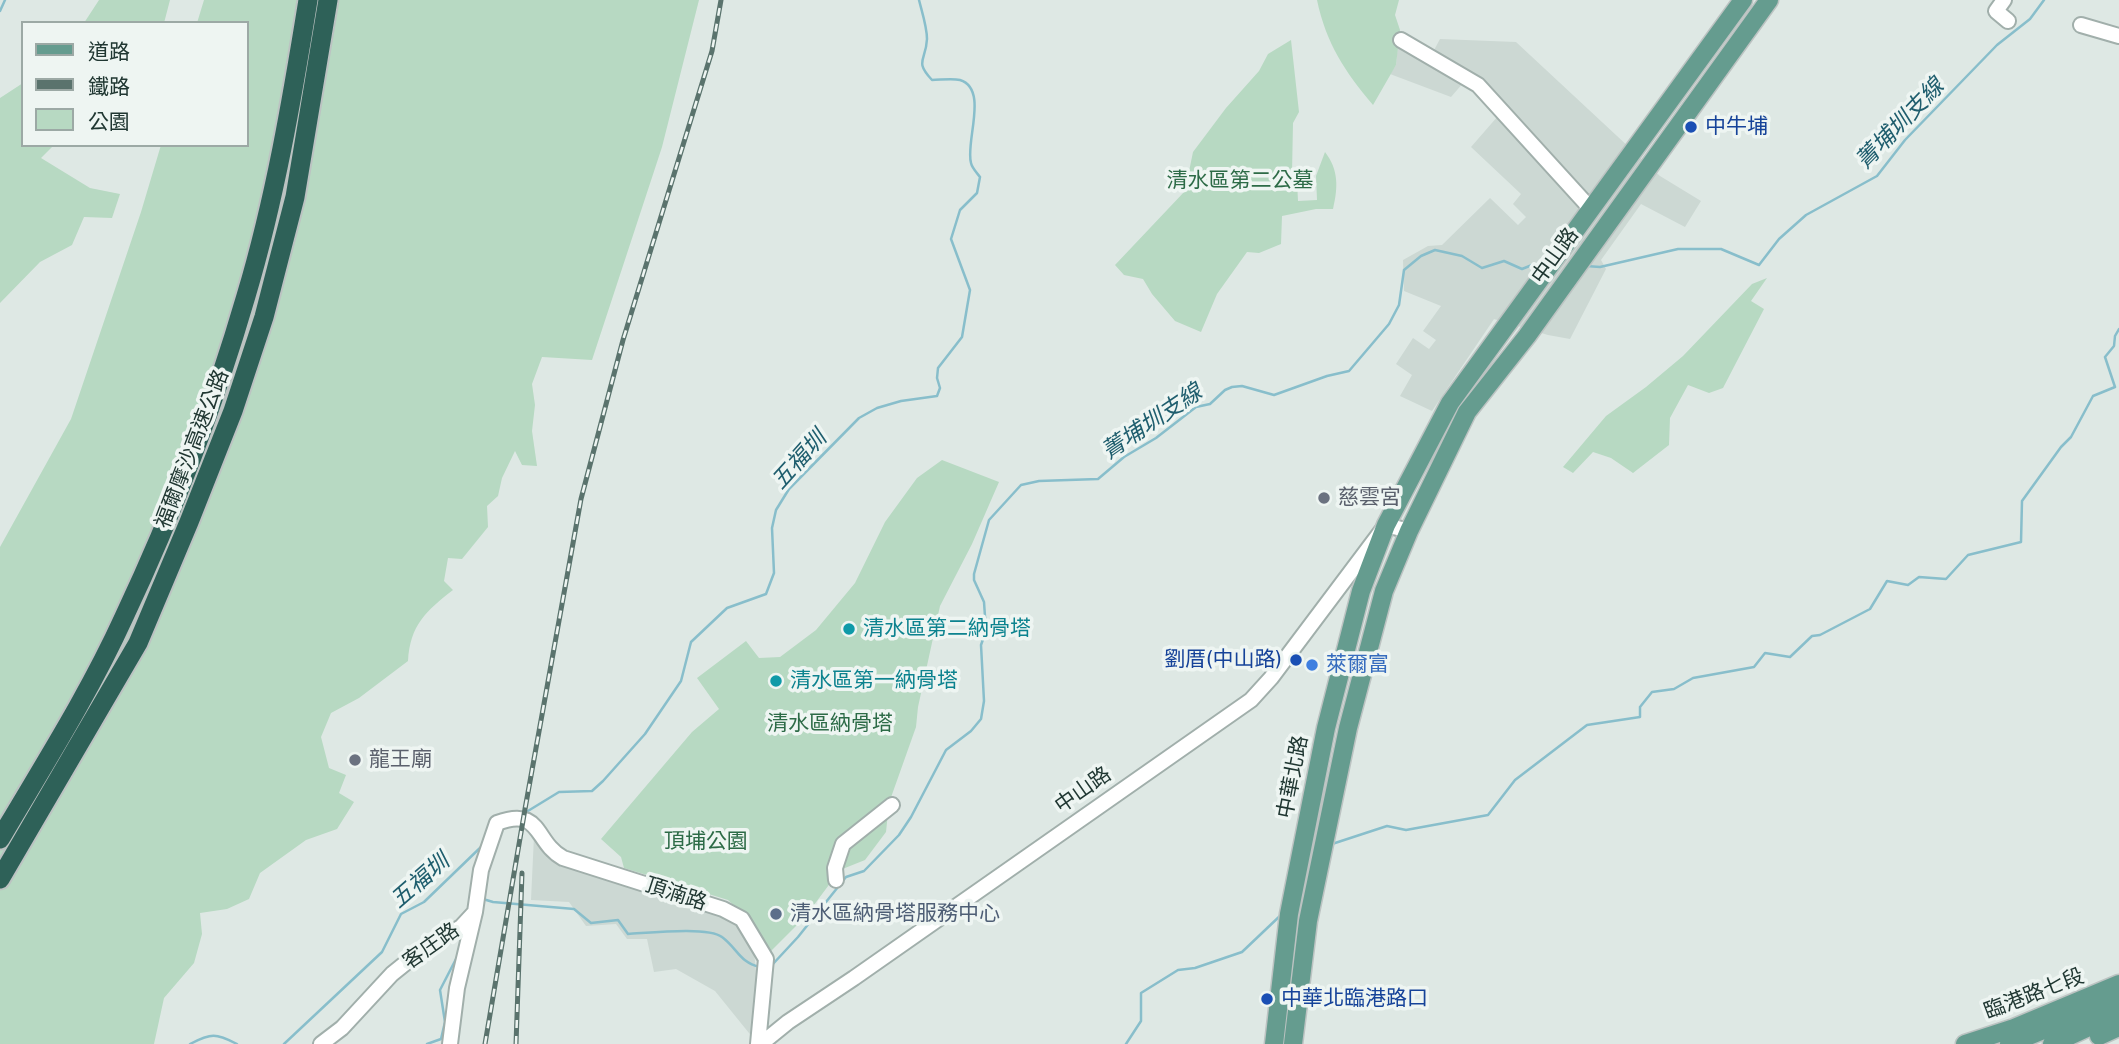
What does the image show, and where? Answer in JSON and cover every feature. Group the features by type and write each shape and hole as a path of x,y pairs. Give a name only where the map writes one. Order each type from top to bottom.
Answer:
{"highway":[{"name":"福爾摩沙高速公路","path":"0,839 78,707 123,620 173,508 213,401 247,293 284,140 308,0"},
{"name":"福爾摩沙高速公路","path":"0,879 138,643 233,411 264,317 295,197 328,0"}],"main road":[{"name":"中山路","path":"1385,525 1450,403 1743,0"},
{"name":"中山路","path":"1409,531 1467,412 1527,336 1769,0"},
{"name":"中華北路","path":"1274,1044 1289,914 1326,728 1361,591 1385,525"},
{"name":"中華北路","path":"1293,1044 1308,921 1345,740 1384,590 1409,531"},
{"name":"臨港路七段","path":"1965,1044 2014,1028 2119,984"},
{"name":"臨港路七段","path":"2097,1031 2119,999"},
{"name":"臨港路七段","path":"2052,1044 2097,1031 2119,1013"},
{"name":"臨港路七段","path":"2009,1044 2119,1027"}],"street":[{"path":"2004,0 1996,11 2008,21"},
{"path":"2081,26 2119,36"},
{"path":"1401,40 1478,85 1590,208"},
{"path":"1385,525 1409,531"},
{"name":"中山路","path":"760,1044 1251,700 1271,678 1385,525"},
{"path":"836,880 835,868 844,844 892,805"},
{"name":"頂湳路","path":"497,823 510,818 526,818 563,858 723,909 742,919 766,959 760,1044"},
{"name":"客庄路","path":"321,1044 342,1028 392,974 423,949 461,927 475,912 481,870 497,823"},
{"path":"450,1044 457,988 475,912"}],"shaded area":[{"path":"1440,39 1516,42 1660,176 1701,201 1685,227 1641,204 1601,260 1606,269 1570,339 1494,319 1432,411 1400,396 1412,375 1396,364 1413,338 1429,349 1436,340 1423,331 1441,306 1404,291 1403,260 1428,246 1442,245 1490,198 1518,225 1526,217 1513,204 1521,194 1471,147 1498,116 1477,91 1464,82 1451,97 1390,74 1396,65 1398,42 1432,54"},
{"path":"534,836 559,863 719,913 744,931 754,952 757,980 753,1038 715,991 676,969 654,972 647,939 627,939 616,924 586,926 569,902 531,900"}],"green space":[{"path":"99,0 170,0 165,21 85,21"},
{"path":"204,0 699,0 662,147 592,360 542,357 532,384 535,405 532,431 537,466 522,465 515,451 502,478 498,496 487,506 488,527 462,559 448,558 444,581 453,590 421,620 412,638 408,661 359,698 331,713 321,737 329,768 346,775 339,793 354,802 337,829 306,840 260,873 249,899 227,909 200,913 202,934 194,963 164,998 154,1044 0,1044 0,547 71,419 160,147 248,147 248,21 198,21"},
{"path":"1317,0 1399,0 1395,15 1400,30 1396,65 1373,105 1354,81 1331,43"},
{"name":"清水區第二公墓","path":"1291,40 1299,112 1293,123 1292,173 1297,180 1298,201 1317,200 1316,176 1325,152 1333,166 1336,179 1333,209 1316,209 1282,216 1281,244 1259,253 1247,252 1217,294 1201,332 1175,321 1143,279 1124,275 1115,265 1185,191 1193,152 1226,108 1259,71 1268,54"},
{"path":"21,84 21,147 52,147 41,158 90,188 120,194 112,218 84,217 72,245 40,262 0,303 0,98"},
{"path":"1767,278 1751,301 1764,309 1723,388 1709,393 1688,385 1670,418 1669,445 1633,473 1611,458 1593,452 1573,473 1563,467 1606,416 1683,356 1752,284"},
{"name":"清水區納骨塔","path":"942,460 999,482 972,544 940,606 916,727 889,803 886,832 865,860 840,870 805,917 769,953 757,928 728,900 624,868 621,857 601,839 692,732 719,709 697,678 746,641 759,658 780,657 816,630 855,583 885,522 917,478"}],"waterway":[{"path":"0,11 5,0"},
{"name":"五福圳","path":"523,814 559,792 592,791 645,734 681,681 691,642 727,608 766,594 774,573 772,528 776,510 789,489 859,418 877,408 901,401 937,396 940,388 938,368 962,337 970,290 951,239 960,210 977,193 980,177 972,165 970,154 975,105 973,94 969,85 960,80 932,80 923,69 927,34 919,0"},
{"name":"菁埔圳支線","path":"1586,266 1600,267 1678,249 1721,249 1759,265 1779,239 1806,215 1877,176 1905,140 1997,45 2030,19 2044,0"},
{"name":"菁埔圳支線","path":"772,965 846,877 864,871 899,835 946,750 971,731 981,719 984,701 981,645 986,631 984,602 974,574 989,520 1021,485 1039,481 1098,479 1124,457 1156,438 1196,407 1210,404 1232,387 1242,386 1274,395 1349,371 1389,324 1399,305 1404,270 1421,256 1435,250 1462,256 1482,268 1504,261 1522,269 1541,265"},
{"path":"1332,844 1387,826 1406,830 1488,815 1515,780 1587,725 1640,717 1640,707 1652,692 1674,689 1693,678 1754,667 1765,653 1790,657 1812,636 1820,635 1870,609 1887,581 1908,585 1919,577 1946,579 1968,555 2021,542 2022,501 2071,437 2093,396 2115,387 2105,357 2114,346 2119,329"},
{"name":"五福圳","path":"284,1044 382,952 401,914 424,902 482,846"},
{"name":"菁埔圳支線","path":"483,899 574,909 591,923 618,920 628,934 677,931 715,934 722,937 747,962 760,967"},
{"path":"1126,1044 1141,1021 1141,993 1178,970 1195,968 1242,952 1282,914"},
{"name":"菁埔圳支線","path":"427,1044 441,1039 445,1022 440,990 457,957"},
{"name":"五福圳","path":"190,1044 214,1036 237,1044"}],"railway":[{"path":"485,1044 581,499 623,340 712,51 721,0"},
{"path":"516,1044 522,873"}],"place":[{"name":"中牛埔","path":"1691,127"},
{"name":"慈雲宮","path":"1324,498"},
{"name":"清水區第二納骨塔","path":"849,629"},
{"name":"劉厝(中山路)","path":"1296,660"},
{"name":"萊爾富","path":"1312,665"},
{"name":"清水區第一納骨塔","path":"776,681"},
{"name":"龍王廟","path":"355,760"},
{"name":"清水區納骨塔服務中心","path":"776,914"},
{"name":"中華北臨港路口","path":"1267,999"}],"park label":[{"name":"頂埔公園","path":"706,842"}]}
